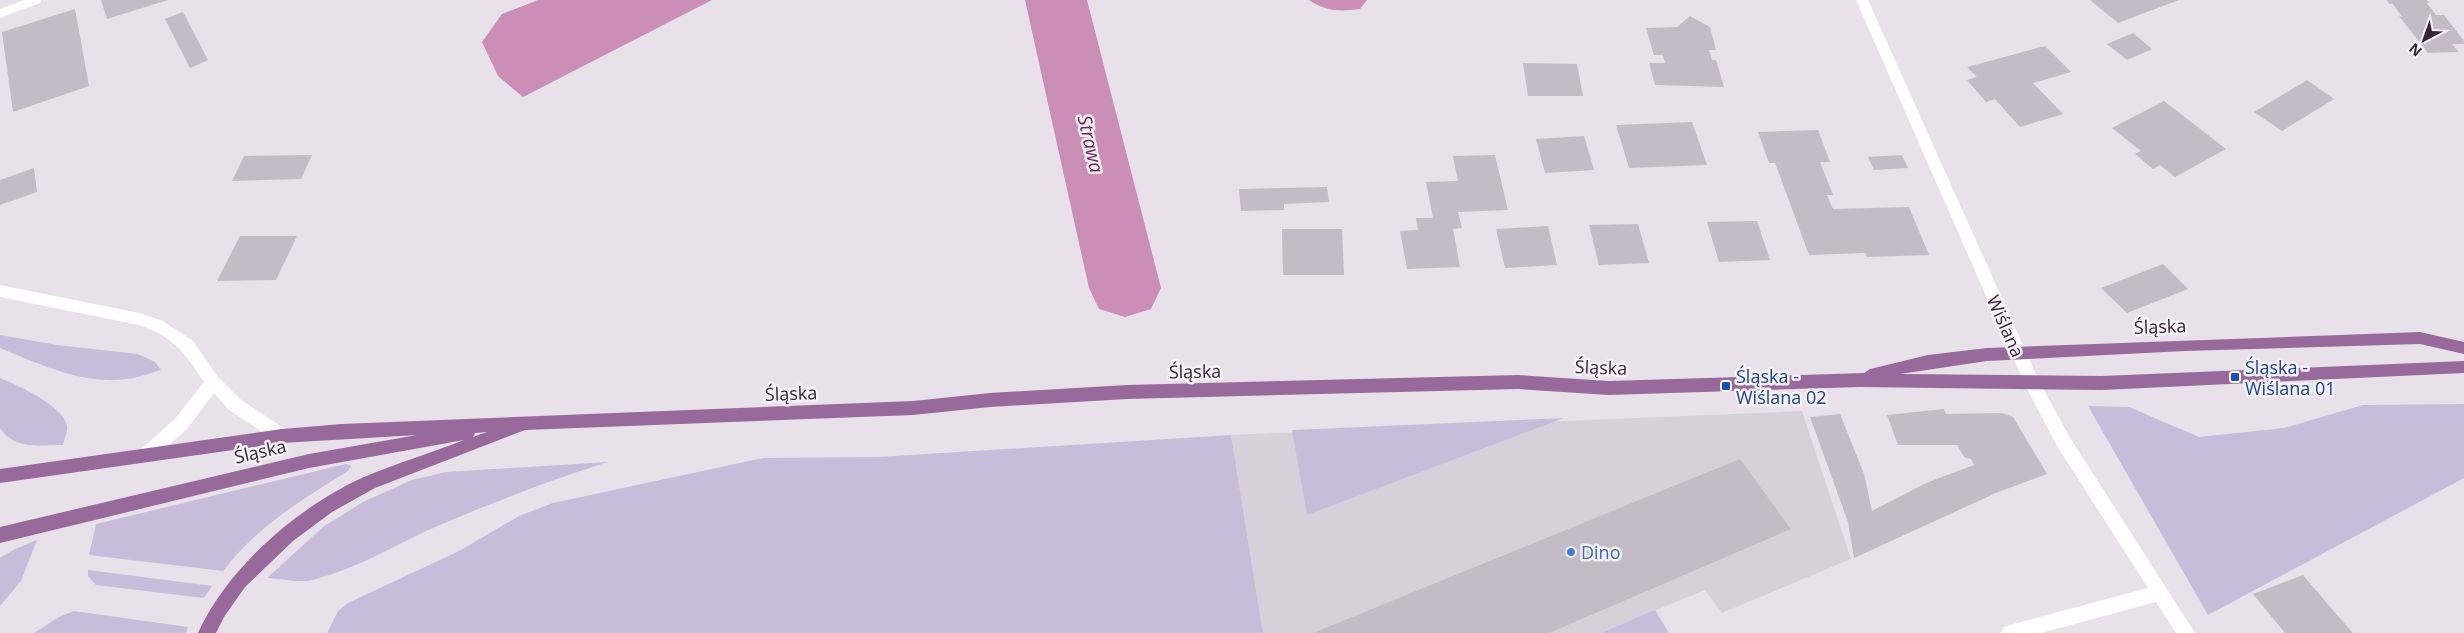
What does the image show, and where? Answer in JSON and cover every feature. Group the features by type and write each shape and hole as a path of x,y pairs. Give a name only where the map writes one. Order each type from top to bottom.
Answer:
{"main road":[{"name":"Śląska","path":"1860,380 1909,365 2017,351 2420,338 2464,348"},
{"name":"Śląska","path":"0,476 282,436 532,422 913,408 990,400 1127,392 1518,382 1610,388 1860,380 2032,384 2102,383 2464,367"},
{"name":"Śląska","path":"0,535 309,461 532,422"},
{"path":"208,633 218,611 239,580 287,536 326,507 369,483 532,422"}],"street":[{"path":"0,14 36,0"},
{"name":"Wiślana","path":"1862,0 2032,384 2063,441 2186,633"},
{"path":"0,291 139,319 158,325 188,345 213,382 235,405 282,436"},
{"path":"145,456 181,424 213,382"},
{"path":"2010,633 2160,594"}],"shaded area":[{"path":"538,0 712,0 523,97 498,76 482,42 502,14"},
{"path":"1309,0 1367,0 1360,9 1333,10"},
{"path":"1101,194 1126,205 1148,285 1107,292 1082,215"},
{"path":"0,335 57,345 138,354 155,362 161,370 127,379 110,380 78,376 62,372 0,348"},
{"path":"0,378 49,403 64,418 67,426 63,445 28,445 13,440 6,435 0,428"},
{"path":"2464,404 2464,478 2208,615 2088,406 2129,407 2199,437 2284,428 2363,405"},
{"path":"1802,411 1851,559 1722,613 1705,590 1601,633 1263,633 1231,435"},
{"path":"1564,418 1307,515 1292,430"},
{"path":"1231,435 1263,633 327,633 338,611 348,603 459,551 519,516 553,503 763,458 878,457"},
{"path":"608,462 470,512 330,575 304,581 267,578 323,527 363,502 412,480 446,472"},
{"path":"346,464 351,466 348,471 297,504 266,527 251,540 223,571 89,555 96,524"},
{"path":"37,540 21,581 0,606 0,558 15,549"},
{"path":"88,570 212,586 204,598 96,585 88,576"},
{"path":"1655,610 1669,633 1601,633"},
{"path":"74,611 188,627 186,633 34,633 59,617"}],"building":[{"path":"101,0 168,0 107,19"},
{"path":"2090,0 2179,0 2118,23"},
{"path":"2386,0 2427,0 2429,3 2427,3 2436,15 2444,15 2464,41 2464,44 2452,44 2459,52 2428,53 2399,16 2402,17 2393,4"},
{"path":"75,9 89,86 13,112 2,32"},
{"path":"183,12 208,60 190,68 165,19"},
{"path":"1690,16 1710,27 1716,50 1709,50 1712,60 1716,60 1724,87 1655,85 1649,63 1665,63 1663,55 1654,55 1646,28 1677,27"},
{"path":"2133,33 2152,49 2127,60 2107,44"},
{"path":"2045,46 2071,72 2033,83 2063,114 2020,127 1995,99 1986,102 1967,80 1977,77 1967,67"},
{"path":"1523,63 1577,64 1583,96 1528,96"},
{"path":"2307,80 2334,99 2282,131 2254,112"},
{"path":"2164,101 2226,149 2175,177 2160,165 2153,169 2135,154 2141,151 2112,128"},
{"path":"1692,122 1707,165 1629,168 1616,125"},
{"path":"1818,130 1830,162 1820,162 1833,195 1827,195 1833,209 1909,207 1929,255 1867,257 1865,253 1809,255 1775,163 1769,163 1758,132"},
{"path":"1584,136 1594,170 1545,173 1536,139"},
{"path":"312,155 301,179 232,181 244,156"},
{"path":"1495,155 1508,210 1458,212 1462,228 1453,229 1460,267 1407,269 1400,231 1418,230 1416,218 1433,218 1426,182 1458,181 1453,156"},
{"path":"1902,155 1908,168 1874,170 1868,157"},
{"path":"34,168 37,192 0,205 0,180"},
{"path":"1327,187 1329,202 1284,204 1284,210 1241,211 1239,189"},
{"path":"1757,221 1770,260 1719,262 1707,222"},
{"path":"1638,224 1649,263 1599,265 1589,225"},
{"path":"1548,226 1557,265 1505,268 1496,229"},
{"path":"1282,229 1342,229 1344,275 1283,275"},
{"path":"240,236 297,236 276,280 217,281"},
{"path":"2163,264 2188,289 2127,313 2101,288"},
{"path":"1944,409 1946,414 2002,413 2013,417 2047,474 1996,493 1854,558 1848,522 1810,417 1840,414 1864,474 1872,511 1926,483 1974,465 1971,459 1964,457 1957,445 1898,445 1887,415"},
{"path":"1740,459 1791,529 1549,633 1313,633"},
{"path":"2303,575 2353,633 2285,633 2253,594"}],"waterway":[{"name":"Strawa","path":"1056,0 1125,288"}],"place":[{"name":"Śląska - Wiślana 01","path":"2235,377"},
{"name":"Śląska - Wiślana 02","path":"1726,386"},
{"name":"Dino","path":"1571,552"}]}
